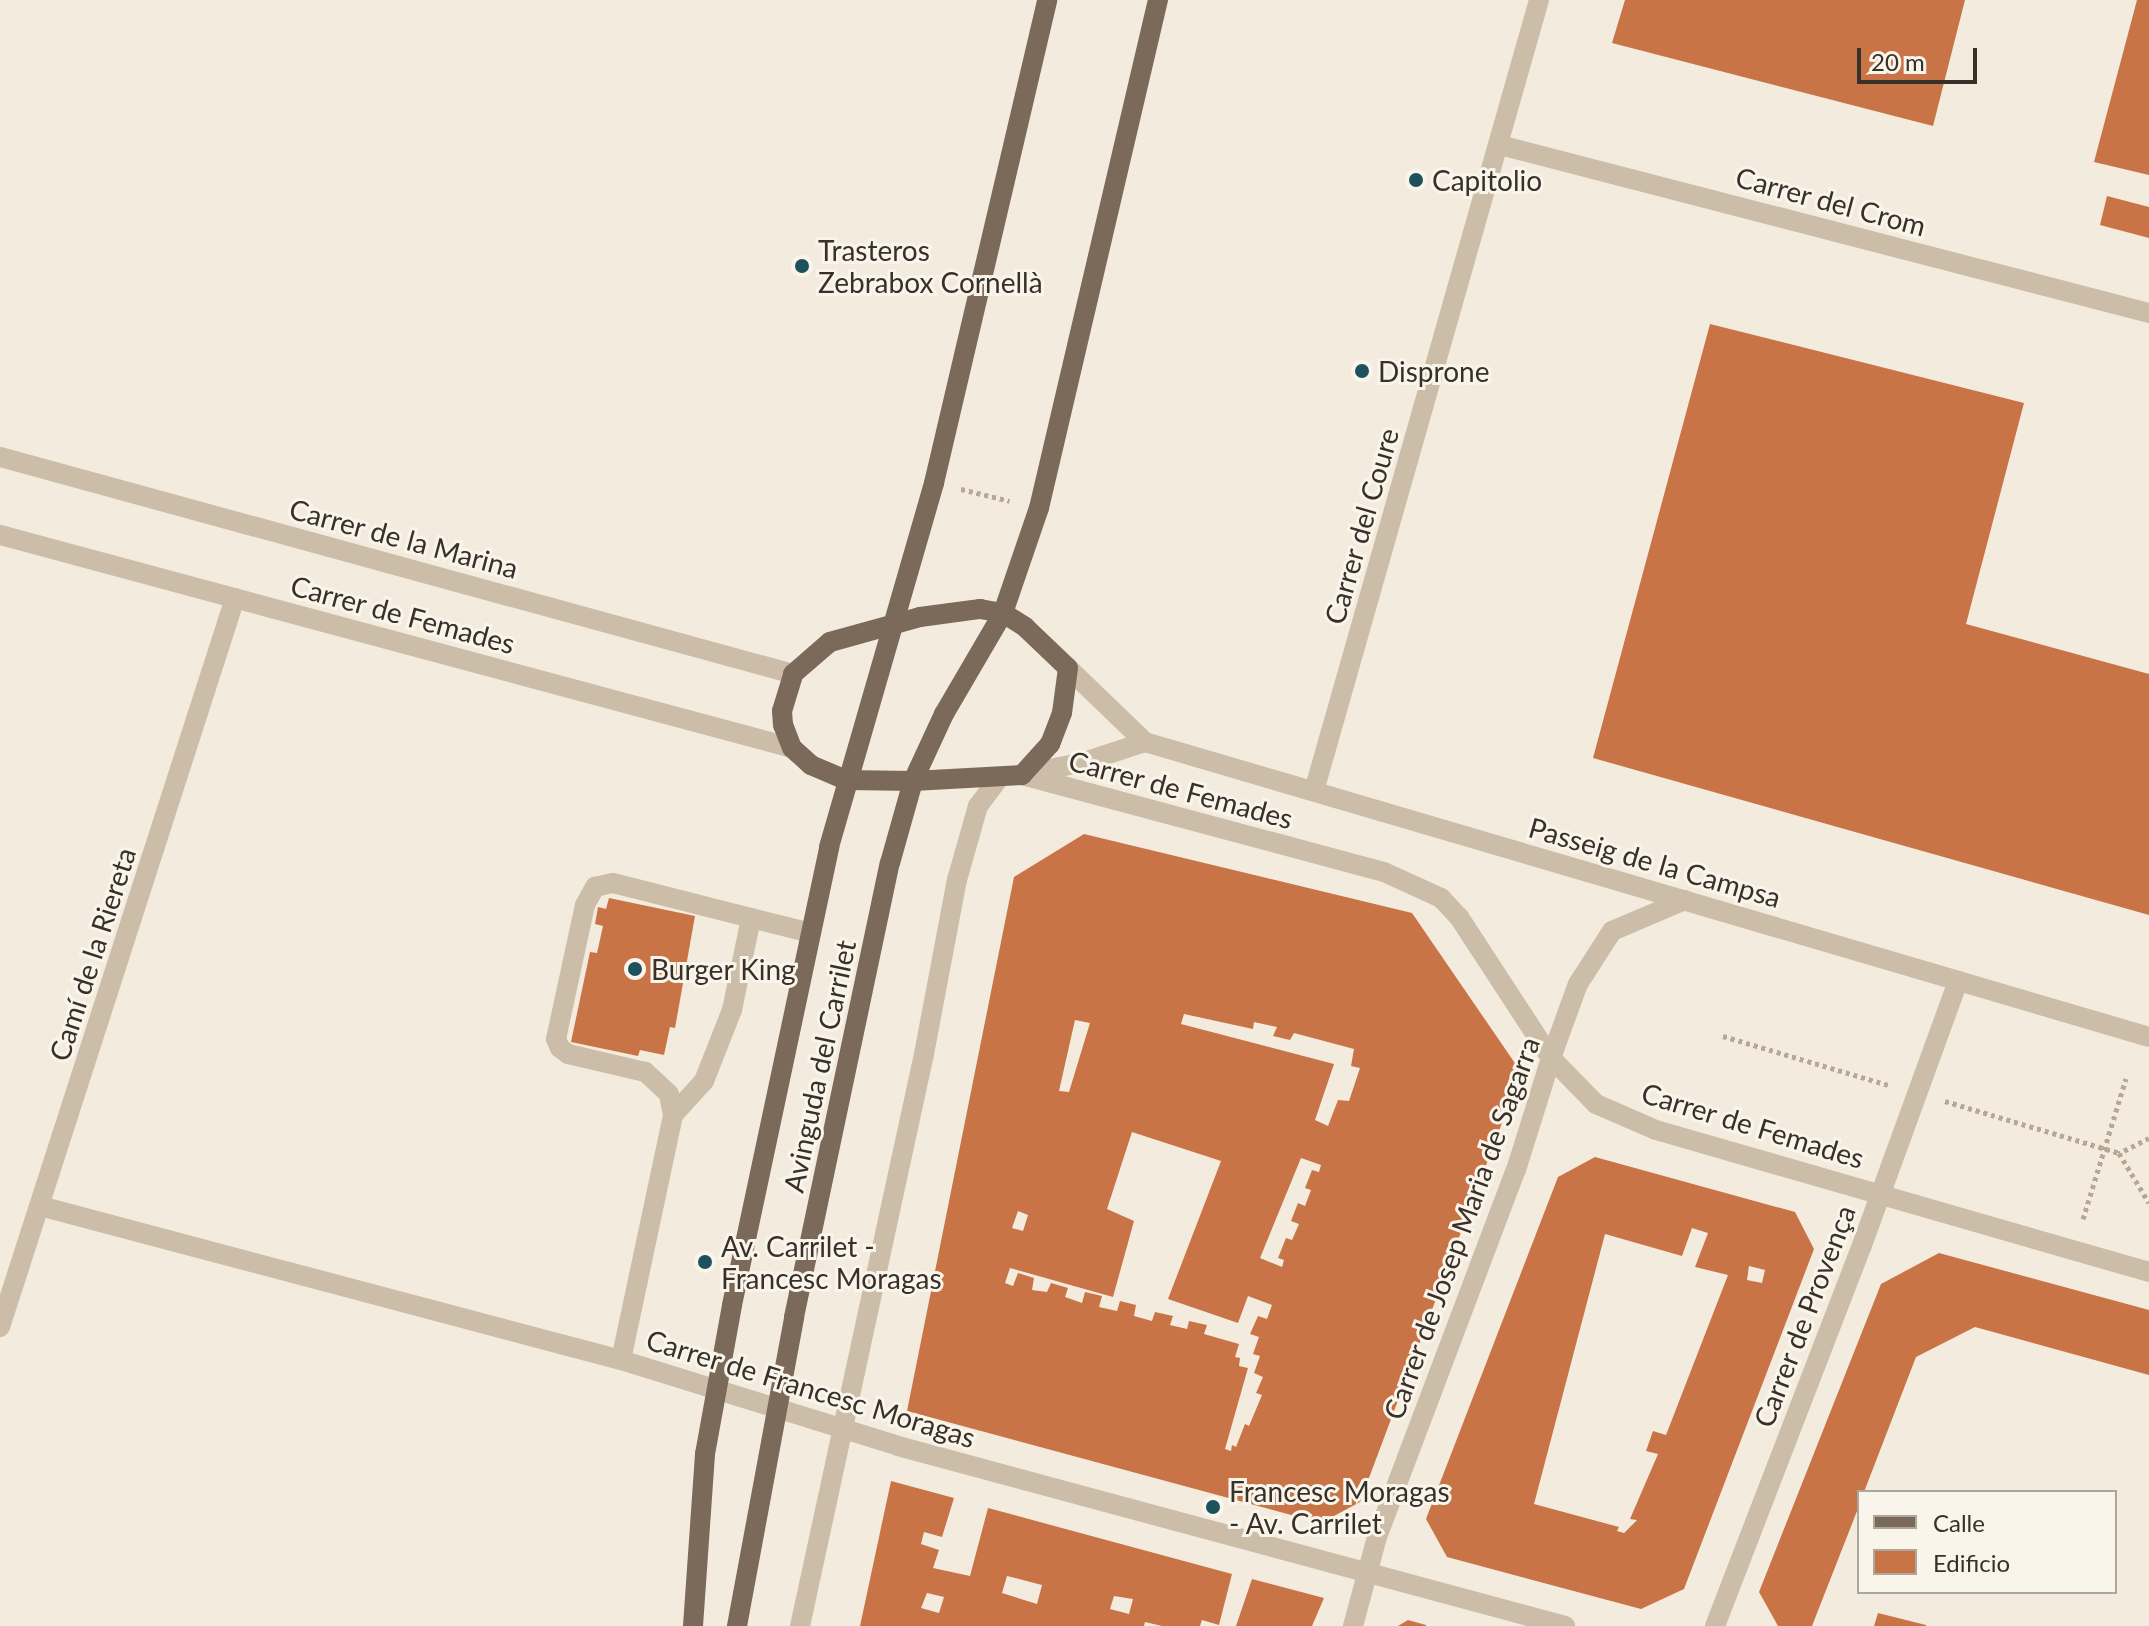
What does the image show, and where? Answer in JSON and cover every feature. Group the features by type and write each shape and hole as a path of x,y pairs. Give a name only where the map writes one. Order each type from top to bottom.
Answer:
{"main road":[{"name":"Avinguda del Carrilet","path":"693,1626 705,1454 811,933 846,780 896,623 942,450 1047,0"},
{"name":"Avinguda del Carrilet","path":"737,1626 777,1408 890,863 913,781 944,714 1003,613 1039,508 1158,0"},
{"path":"968,610 1003,613 1025,627 1068,668 1062,713 1050,744 1022,775 913,781 846,780 811,765 792,748 783,725 782,711 793,674 830,642 896,623 968,610"}],"street":[{"name":"Carrer del Coure","path":"1314,791 1539,0"},
{"name":"Carrer del Crom","path":"1500,145 2149,313"},
{"name":"Carrer de la Marina","path":"0,457 793,674"},
{"name":"Carrer de Femades","path":"0,535 792,748"},
{"name":"Camí de la Riereta","path":"0,1327 235,598"},
{"path":"1022,775 1084,762 1145,742 1068,668"},
{"name":"Passeig de la Campsa","path":"1145,742 2149,1037"},
{"name":"Carrer de Femades","path":"1022,775 1413,882 1441,898 1459,917 1551,1058 1596,1104 1656,1130 1880,1192 2149,1272"},
{"path":"800,1626 924,1054 965,845 978,806 1000,777"},
{"path":"621,1360 673,1115 669,1094 659,1081 645,1072 568,1054 556,1039 585,905 595,887 613,883 811,933"},
{"name":"Carrer de Josep Maria de Sagarra","path":"1353,1626 1377,1537 1516,1170 1578,984 1612,931 1685,900"},
{"path":"673,1115 704,1081 732,1010 751,918"},
{"name":"Carrer de Provença","path":"1715,1626 1958,981"},
{"name":"Carrer de Francesc Moragas","path":"40,1206 621,1360 841,1428 1565,1626"}],"path":[{"path":"958,489 1015,502"},
{"path":"1723,1036 1888,1085"},
{"path":"2083,1219 2126,1078"},
{"path":"1945,1101 2119,1153 2149,1203"},
{"path":"2119,1153 2149,1138"}],"building":[{"path":"1625,0 1965,0 1933,126 1612,43"},
{"path":"2137,0 2149,0 2149,175 2094,162"},
{"path":"2107,196 2149,207 2149,238 2100,225"},
{"path":"1710,324 2024,403 1966,624 2149,674 2149,915 1593,758"},
{"path":"1084,834 1412,913 1521,1072 1360,1502 1321,1523 907,1411 1014,877","holes":["1184,1014 1253,1029 1254,1022 1277,1027 1273,1036 1290,1040 1294,1033 1354,1049 1351,1066 1360,1068 1349,1101 1338,1100 1328,1126 1315,1120 1334,1064 1181,1024","1075,1020 1090,1023 1069,1092 1059,1091","1132,1132 1221,1161 1168,1299 1238,1323 1248,1296 1272,1305 1267,1319 1258,1316 1250,1334 1259,1337 1253,1354 1260,1356 1254,1373 1263,1377 1256,1393 1262,1395 1249,1426 1245,1424 1236,1447 1232,1445 1231,1451 1225,1449 1248,1368 1239,1366 1240,1358 1235,1357 1239,1344 1204,1334 1207,1325 1189,1321 1187,1329 1170,1325 1173,1316 1155,1312 1152,1321 1134,1316 1136,1305 1120,1301 1117,1311 1099,1307 1102,1296 1085,1292 1082,1303 1065,1297 1068,1288 1051,1283 1047,1292 1032,1290 1034,1278 1018,1273 1013,1286 1005,1283 1010,1268 1113,1297 1134,1221 1107,1209","1301,1158 1321,1165 1319,1172 1312,1170 1305,1188 1311,1190 1305,1206 1298,1203 1291,1221 1299,1224 1292,1240 1286,1238 1278,1258 1284,1260 1282,1267 1260,1258","1018,1211 1028,1215 1023,1231 1012,1228"]},
{"name":"Burger King","path":"609,898 695,916 675,1028 670,1027 664,1055 640,1050 638,1056 571,1042 590,952 597,953 603,926 595,924 598,907 606,909"},
{"path":"1595,1157 1795,1212 1814,1249 1684,1589 1641,1609 1447,1557 1426,1519 1558,1177","holes":["1692,1228 1708,1233 1695,1267 1728,1275 1666,1435 1653,1431 1646,1451 1658,1454 1630,1519 1637,1520 1624,1533 1617,1531 1619,1527 1534,1504 1605,1234 1682,1256","1749,1266 1765,1270 1762,1283 1747,1280"]},
{"path":"1939,1253 2149,1310 2149,1375 1975,1327 1916,1357 1865,1490 1857,1490 1857,1511 1812,1626 1778,1626 1759,1592 1881,1284"},
{"path":"891,1481 954,1498 942,1537 924,1532 921,1544 939,1550 933,1568 970,1576 988,1508 1232,1574 1219,1625 1202,1620 1200,1626 1162,1626 1145,1622 1144,1626 860,1626","holes":["1007,1576 1042,1585 1037,1604 1002,1593","927,1593 944,1597 939,1613 921,1608","1114,1596 1133,1599 1129,1614 1110,1609"]},
{"path":"1252,1579 1324,1598 1312,1626 1236,1626"},
{"path":"1878,1613 1926,1625 1926,1626 1874,1626"},
{"path":"1408,1620 1426,1625 1426,1626 1398,1626"}],"place":[{"name":"Capitolio","path":"1416,180"},
{"name":"Trasteros Zebrabox Cornellà","path":"802,266"},
{"name":"Disprone","path":"1362,371"},
{"name":"Burger King","path":"635,969"},
{"name":"Av. Carrilet - Francesc Moragas","path":"705,1262"},
{"name":"Francesc Moragas - Av. Carrilet","path":"1213,1507"}]}
